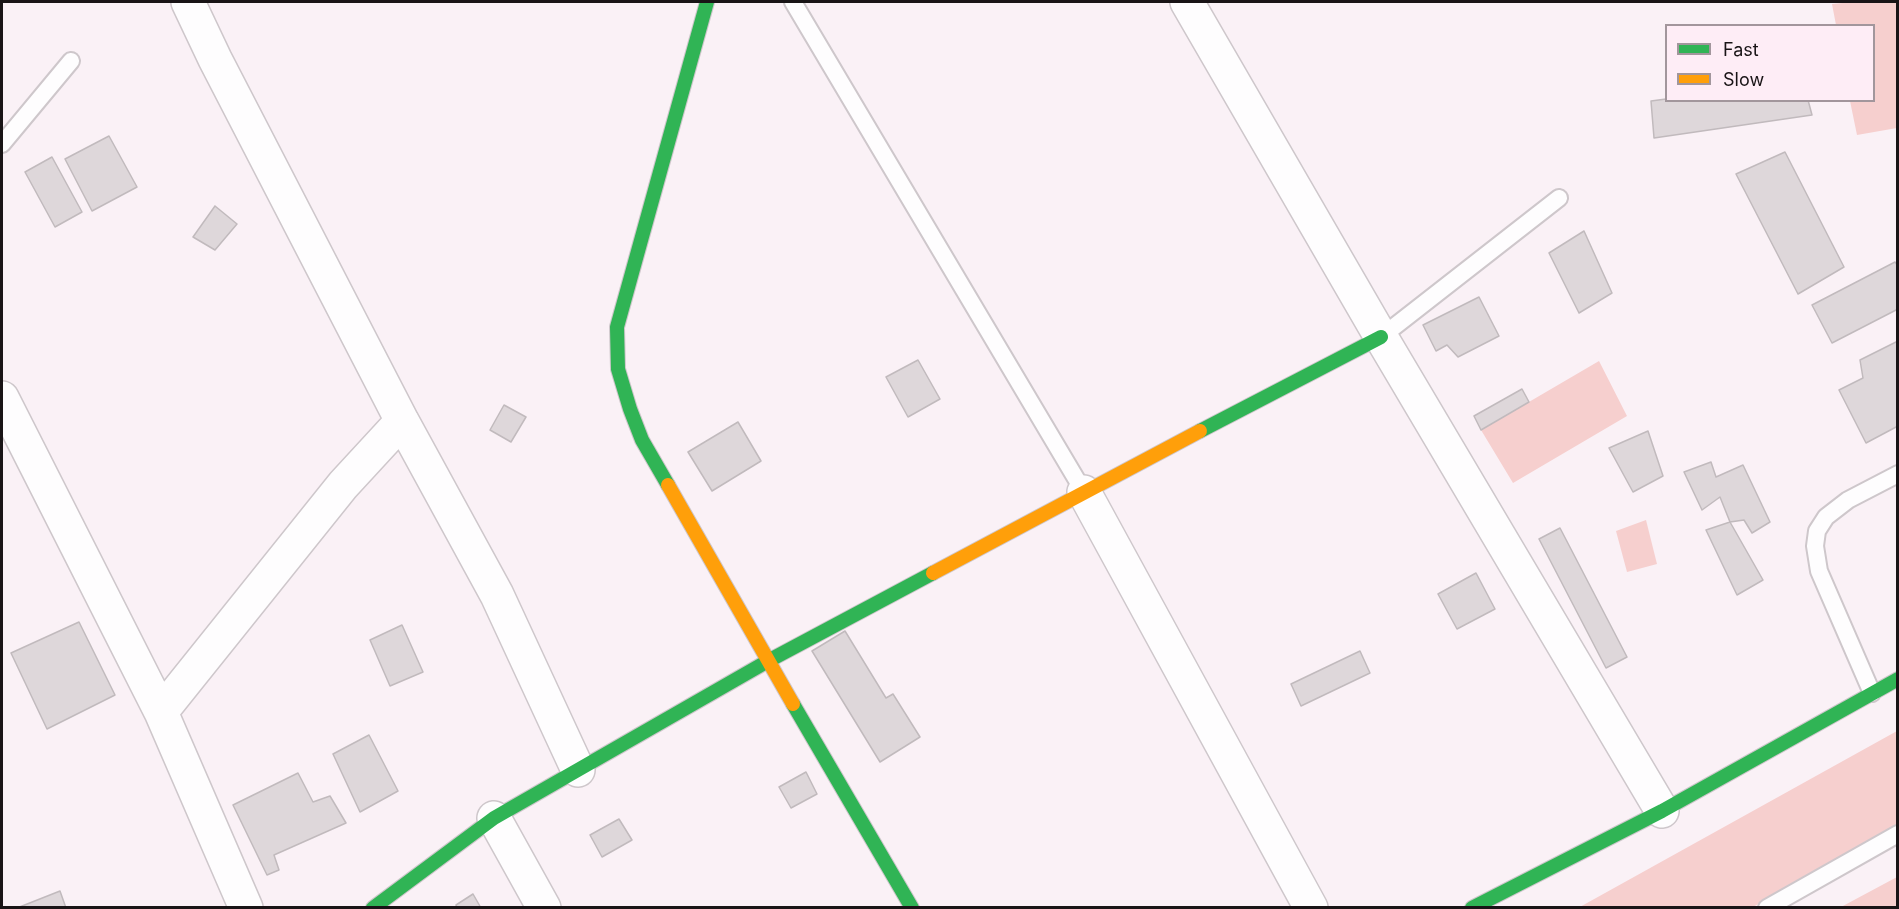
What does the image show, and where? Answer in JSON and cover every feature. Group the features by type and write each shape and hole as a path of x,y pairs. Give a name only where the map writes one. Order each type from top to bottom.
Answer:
{"street":[{"path":"188,2 215,59 402,421 497,595 578,770"},
{"path":"707,2 617,327 618,369 642,440 912,908"},
{"path":"1187,2 1381,337 1662,811"},
{"path":"373,908 494,818 768,661 1381,337"},
{"path":"2,398 161,712 246,908"},
{"path":"161,712 343,485 402,421"},
{"path":"1084,492 1311,908"},
{"path":"1472,908 1662,811 1898,679"},
{"path":"494,818 544,908"}],"lane":[{"path":"793,2 1084,492"},
{"path":"2,144 71,61"},
{"path":"1381,337 1559,198"},
{"path":"1872,693 1819,571 1815,546 1817,531 1826,518 1848,500 1898,474"},
{"path":"1767,908 1898,834"}],"shaded area":[{"path":"1897,2 1897,128 1857,135 1850,102 1875,102 1875,24 1836,24 1832,4"},
{"path":"1599,361 1627,416 1513,483 1481,430"},
{"path":"1646,520 1657,564 1627,572 1616,531"},
{"path":"1897,731 1897,828 1753,907 1578,908"},
{"path":"1897,877 1897,907 1841,907"}],"building":[{"path":"1665,99 1665,102 1809,102 1812,115 1654,138 1651,101"},
{"path":"109,136 137,187 92,211 65,159"},
{"path":"1785,152 1844,267 1798,294 1736,174"},
{"path":"52,157 82,212 55,227 25,172"},
{"path":"215,206 237,224 215,250 193,237"},
{"path":"1584,231 1612,293 1579,313 1549,253"},
{"path":"1895,262 1898,266 1898,309 1832,343 1812,305"},
{"path":"1479,297 1499,336 1458,357 1447,345 1436,351 1423,325"},
{"path":"1898,341 1898,426 1866,443 1839,390 1863,378 1860,360"},
{"path":"918,360 940,399 908,417 886,377"},
{"path":"1522,389 1529,402 1481,430 1474,416"},
{"path":"504,405 526,417 511,442 490,430"},
{"path":"738,422 761,461 712,491 688,452"},
{"path":"1648,431 1663,476 1633,492 1609,448"},
{"path":"1711,462 1716,477 1743,465 1770,522 1752,533 1744,520 1730,522 1720,497 1702,510 1684,472"},
{"path":"1730,522 1763,580 1737,595 1706,530"},
{"path":"1560,528 1627,657 1606,668 1539,539"},
{"path":"1476,573 1495,609 1457,629 1438,594"},
{"path":"79,622 115,695 47,729 11,653"},
{"path":"402,625 423,672 390,686 370,640"},
{"path":"845,631 886,698 893,694 920,737 880,762 812,651"},
{"path":"1360,651 1370,673 1301,706 1291,684"},
{"path":"369,735 398,791 360,812 333,754"},
{"path":"806,772 817,794 791,808 779,787"},
{"path":"298,773 313,802 330,796 346,823 274,855 279,870 267,875 233,805"},
{"path":"619,819 632,840 602,857 590,835"},
{"path":"60,891 66,908 17,908"},
{"path":"473,894 481,908 457,908 456,905"}],"traffic: fast":[{"path":"668,485 642,440 630,409 618,369 617,327 707,2"},
{"path":"1200,431 1381,337"},
{"path":"373,908 494,818 768,661 933,573"},
{"path":"1472,908 1662,811 1898,679"},
{"path":"793,704 912,908"}],"traffic: slow":[{"path":"933,573 1200,431"},
{"path":"668,485 793,704"}]}
